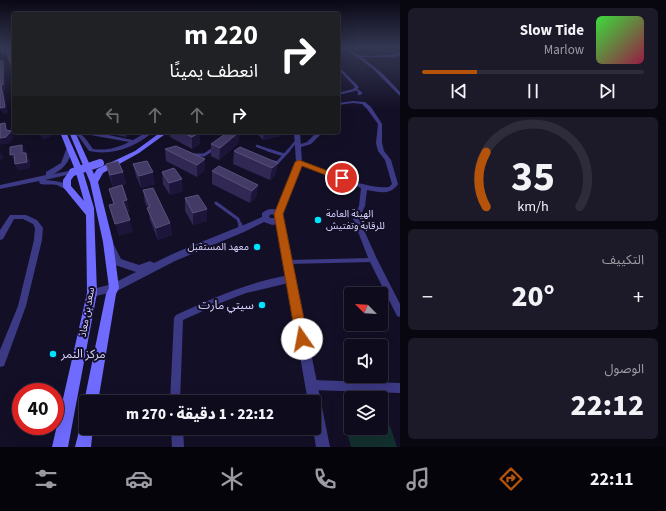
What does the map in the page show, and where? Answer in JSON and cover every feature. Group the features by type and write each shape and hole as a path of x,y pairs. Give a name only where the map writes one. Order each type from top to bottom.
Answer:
{"main road":[{"name":"سعد بن معاذ","path":"60,447 92,293 91,215 78,168 64,134"},
{"name":"سعد بن معاذ","path":"75,134 94,182 108,242 114,288 111,294 92,395"},
{"path":"91,215 67,187 67,180 73,172 134,149 157,134"},
{"path":"94,182 100,171 137,152 162,134"},
{"path":"83,447 85,435"}],"street":[{"path":"372,68 393,86 400,95"},
{"path":"340,69 356,85 356,89 340,93"},
{"path":"299,162 364,187 382,190 391,189 395,184 388,160 381,151 379,143 380,124 369,108 363,103 353,102 340,104"},
{"path":"78,134 81,136 91,150 100,153 111,152 135,142 147,134"},
{"path":"95,134 135,142"},
{"path":"108,242 118,262 139,269 172,258 273,217 284,200 299,162 297,134"},
{"path":"298,143 309,143 318,134"},
{"path":"39,179 64,165 68,158 70,147"},
{"path":"0,187 73,172"},
{"path":"21,183 47,182 67,187"},
{"path":"364,187 362,206 356,219 373,260 400,313"},
{"path":"0,237 12,217 24,217 35,222 39,228 38,240 22,306 0,362"},
{"path":"273,217 284,239 290,279 324,447"},
{"path":"92,293 114,288 172,258"},
{"path":"175,395 179,318 234,292 274,281 290,279"},
{"path":"312,385 400,388"},
{"path":"177,435 178,447"}],"lane":[{"path":"356,89 361,93 359,94"},
{"path":"233,137 240,134"},
{"path":"270,161 277,163 298,143"},
{"path":"190,155 204,155 220,144"},
{"path":"257,146 284,155"},
{"path":"216,202 238,220 241,230"},
{"path":"287,262 373,260"}],"green space":[{"path":"388,426 390,426 397,447 351,447 348,435 388,435"}],"building":[{"path":"0,68 3,68 3,85 1,85 5,107 0,108"},
{"path":"5,123 6,130 11,131 6,137 0,138 0,124"},
{"path":"185,134 197,134 192,137"},
{"path":"225,134 237,134 220,148 211,144"},
{"path":"22,145 22,153 26,153 27,162 15,164 14,154 10,155 10,147"},
{"path":"176,146 205,159 197,165 165,149"},
{"path":"240,147 278,163 272,168 234,151"},
{"path":"118,161 123,172 110,175 106,164"},
{"path":"147,161 153,172 139,176 133,164"},
{"path":"219,166 258,185 252,191 212,171"},
{"path":"174,168 182,179 169,183 162,172"},
{"path":"122,185 127,200 123,201 130,220 115,224 109,205 114,204 109,189"},
{"path":"153,188 170,223 156,228 147,208 150,207 143,190"},
{"path":"198,195 207,209 193,213 185,198"}],"place":[{"name":"الهيئة العامة للرقابة وتفتيش","path":"318,220"},
{"name":"معهد المستقبل","path":"257,247"},
{"name":"سيتي مارت","path":"262,305"},
{"name":"مركز النمر","path":"53,354"}],"route":[{"path":"302,339 290,279 280,220 281,218 279,214 299,162 342,178"}]}
